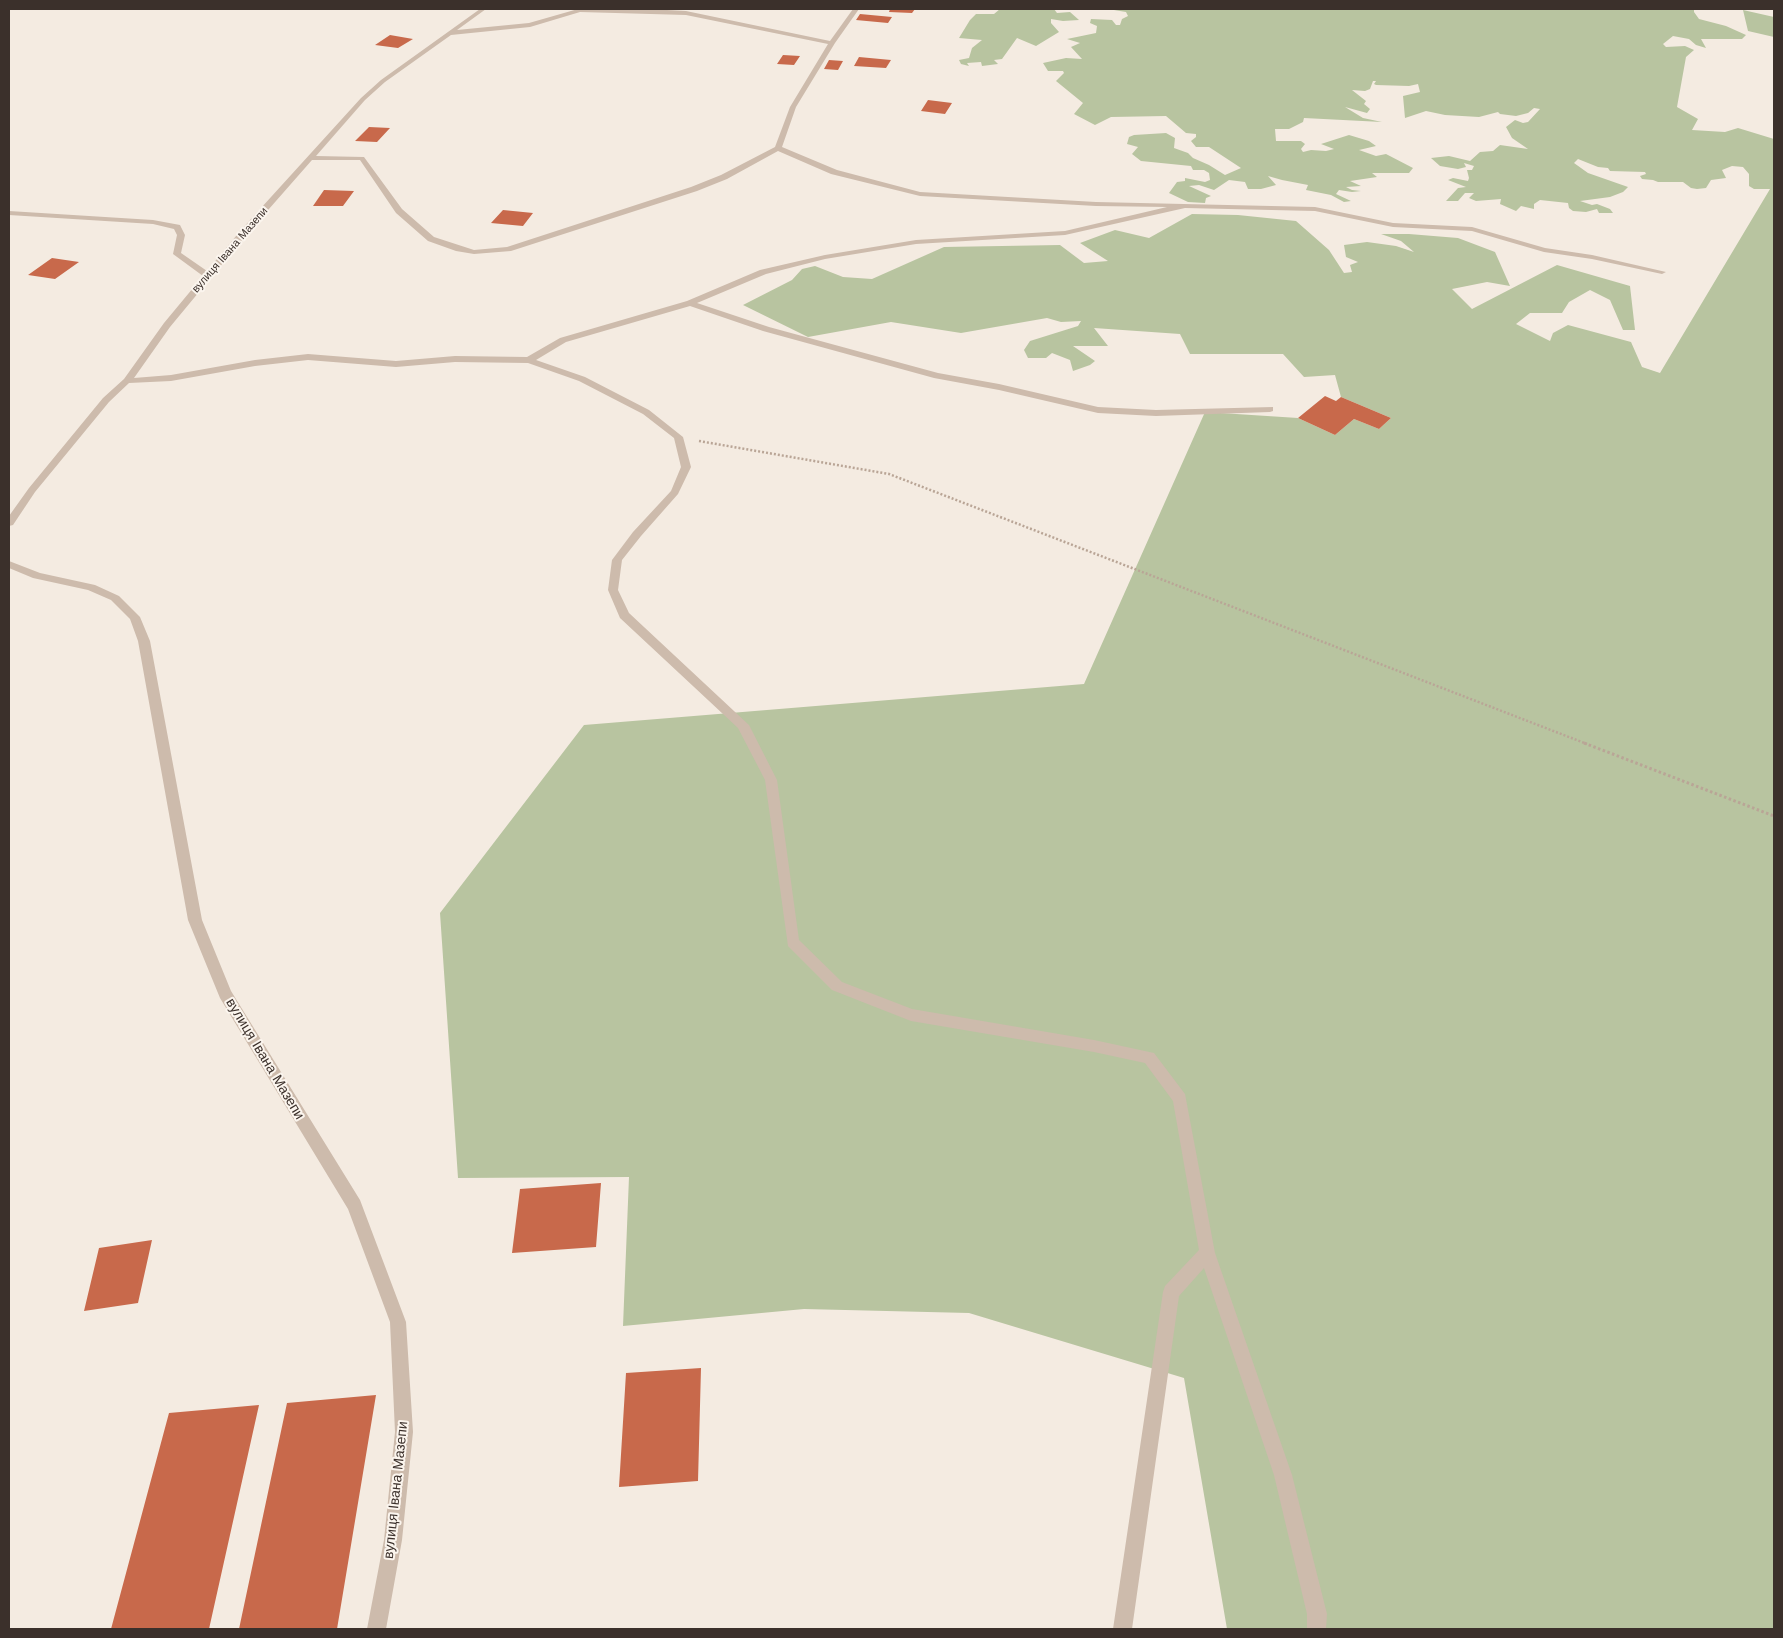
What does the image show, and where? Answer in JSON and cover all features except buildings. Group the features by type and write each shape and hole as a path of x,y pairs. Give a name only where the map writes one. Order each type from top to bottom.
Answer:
{"street":[{"name":"вулиця Івана Мазепи","path":"9,523 32,490 106,400 127,381 167,325 208,275 363,99 383,81 483,9"},
{"path":"312,158 362,158 399,211 431,239 459,249 484,252 523,246 694,189 724,177 778,148 793,107 856,9"},
{"path":"449,33 530,25 580,10 648,11 686,13 832,44"},
{"path":"778,148 834,172 920,194 1096,204 1276,207 1315,210 1393,225 1472,229 1544,250 1592,257 1662,272"},
{"path":"529,360 563,340 690,303 763,272 825,257 916,242 1066,233 1187,205"},
{"path":"9,214 153,222 177,226 181,236 177,254 208,275"},
{"path":"690,303 766,329 937,376 999,386 1098,410 1156,413 1270,409"},
{"path":"127,381 171,378 256,363 308,357 396,364 455,359 529,360 590,383 646,412 678,438 686,467 675,492 637,534 617,560 612,590 624,615 743,725 771,780 793,942 837,986 911,1015 1094,1046 1149,1058 1180,1099 1207,1253 1283,1475 1317,1614 1316,1629"},
{"name":"вулиця Івана Мазепи","path":"9,564 38,576 92,587 115,598 135,616 144,641 195,920 226,994 354,1206 398,1322 404,1432 393,1540 377,1629"},
{"path":"1122,1629 1171,1292 1207,1253"}],"path":[{"path":"678,438 888,474 1774,816"}],"green space":[{"path":"1000,9 1054,9 1057,13 1070,12 1079,20 1063,21 1051,19 1051,23 1059,32 1036,46 1017,38 1002,59 994,60 998,64 982,66 981,62 967,63 969,66 961,64 959,60 969,58 972,48 982,40 959,38 970,20 976,14 994,14"},
{"path":"1108,9 1694,9 1699,19 1726,26 1746,35 1742,39 1701,39 1706,48 1696,45 1689,39 1673,36 1663,44 1666,47 1685,46 1694,50 1686,57 1677,107 1698,119 1692,130 1725,132 1738,128 1774,139 1774,1629 1227,1629 1184,1378 969,1313 804,1309 623,1326 629,1177 458,1178 440,913 584,725 1084,684 1205,412 1298,418 1335,435 1354,419 1379,429 1391,418 1341,397 1335,375 1304,377 1283,354 1190,354 1180,334 1094,328 1108,346 1073,346 1095,361 1090,365 1073,371 1070,360 1052,353 1046,358 1028,358 1024,350 1030,341 1078,326 1081,321 1061,322 1047,318 961,333 891,322 808,337 743,305 792,280 802,269 815,266 843,277 872,279 944,247 1060,245 1084,263 1108,261 1080,243 1115,230 1149,238 1192,214 1238,215 1296,221 1329,250 1344,273 1352,272 1350,265 1358,262 1346,257 1344,245 1367,242 1396,246 1414,252 1401,241 1381,234 1458,238 1495,252 1510,286 1487,282 1452,289 1472,309 1557,265 1630,286 1635,330 1623,330 1610,300 1590,290 1569,302 1562,313 1530,313 1516,324 1550,341 1553,333 1568,325 1631,342 1642,367 1660,373 1770,189 1754,189 1749,186 1749,174 1743,167 1732,166 1722,170 1726,178 1711,180 1706,188 1697,189 1691,188 1683,182 1658,182 1642,179 1640,176 1646,174 1645,172 1610,171 1608,168 1598,167 1578,159 1574,163 1588,173 1628,187 1623,192 1610,197 1580,201 1592,205 1597,204 1610,209 1613,213 1599,213 1597,209 1586,212 1573,211 1569,208 1568,203 1540,200 1534,204 1534,209 1521,206 1516,211 1500,204 1501,199 1476,201 1469,198 1474,193 1465,193 1458,201 1446,201 1458,188 1466,187 1448,180 1453,178 1468,181 1467,170 1472,170 1474,166 1464,163 1466,167 1458,169 1440,166 1431,158 1449,156 1470,161 1480,152 1493,151 1500,145 1528,149 1512,138 1506,127 1515,120 1523,123 1528,122 1540,109 1534,108 1528,113 1516,116 1500,114 1498,112 1479,117 1445,115 1426,111 1405,118 1403,96 1420,92 1418,84 1409,86 1376,85 1374,84 1376,81 1373,81 1370,89 1365,91 1352,90 1366,101 1364,104 1370,109 1367,113 1345,107 1363,118 1382,122 1304,118 1303,122 1289,129 1275,129 1276,141 1301,141 1305,144 1301,149 1303,152 1311,150 1326,151 1334,149 1321,144 1349,135 1369,141 1376,146 1359,150 1376,156 1386,154 1413,168 1409,173 1372,173 1377,177 1350,181 1361,186 1346,187 1361,191 1339,190 1336,194 1351,201 1344,202 1331,195 1306,190 1308,185 1268,176 1276,185 1261,189 1248,189 1245,182 1229,180 1214,190 1199,185 1189,186 1211,196 1206,198 1205,203 1188,202 1169,193 1177,182 1185,181 1185,178 1205,182 1210,180 1209,173 1204,170 1193,170 1191,166 1141,161 1132,154 1138,147 1127,144 1129,137 1166,133 1175,138 1174,148 1188,153 1193,158 1225,175 1241,168 1209,147 1196,147 1191,141 1196,137 1196,134 1186,133 1166,116 1111,117 1095,125 1074,114 1083,103 1056,81 1064,73 1063,71 1048,71 1043,63 1066,58 1082,59 1071,47 1080,43 1067,39 1096,33 1097,26 1090,23 1091,19 1112,20 1116,25 1120,25 1122,19 1128,16 1126,12"},
{"path":"1743,10 1774,17 1774,37 1748,31"}]}
